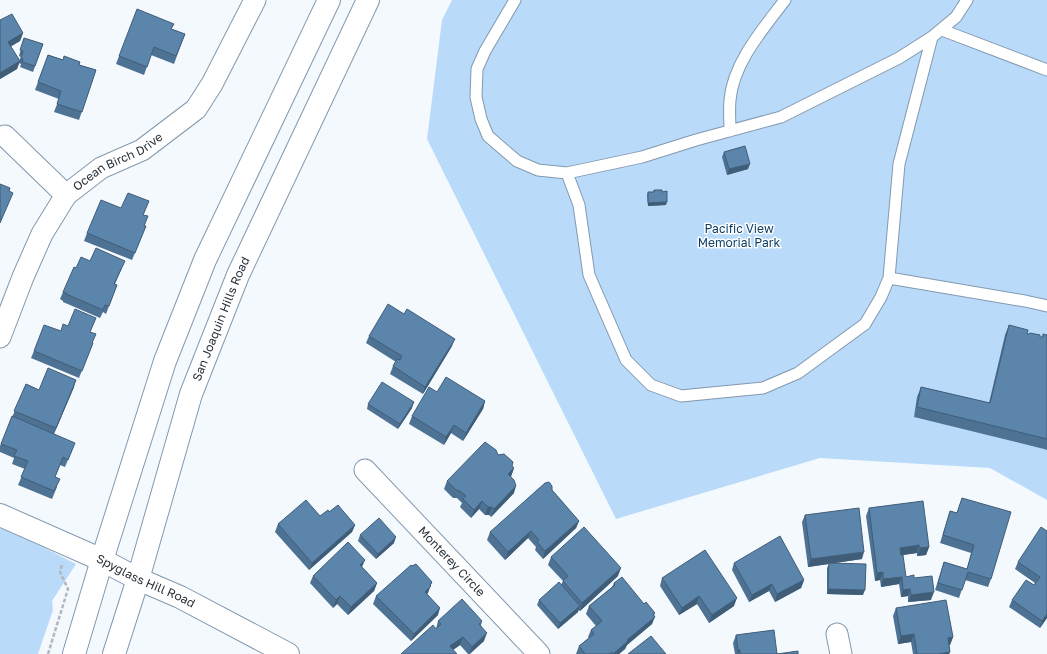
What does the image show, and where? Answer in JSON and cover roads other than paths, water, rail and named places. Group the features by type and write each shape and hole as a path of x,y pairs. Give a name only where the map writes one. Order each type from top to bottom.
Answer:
{"main road":[{"path":"74,654 165,361 205,260 329,0"},
{"name":"San Joaquin Hills Road","path":"114,654 138,579 191,394 235,282 368,0"},
{"name":"Spyglass Hill Road","path":"0,515 102,560 138,579 180,597 288,654"}],"street":[{"name":"Ocean Birch Drive","path":"0,337 23,277 42,234 66,196 101,168 142,150 196,109 212,84 255,0"},
{"path":"5,136 66,196"},
{"name":"Monterey Circle","path":"365,470 539,654"},
{"path":"837,634 841,654"}],"lane":[{"path":"515,0 485,51 477,70 476,97 481,119 488,136 517,161 538,170 567,173 642,157 781,117 898,58 932,38 956,17 967,0"},
{"path":"730,131 730,99 735,76 748,48 785,0"},
{"path":"942,30 1047,70"},
{"path":"567,173 579,205 589,275 626,360 651,385 681,396 763,388 798,373 864,324 880,297 889,278 899,164 932,38"},
{"path":"889,278 1047,306"}],"park label":[{"name":"Pacific View Memorial Park","path":"739,236"}]}
